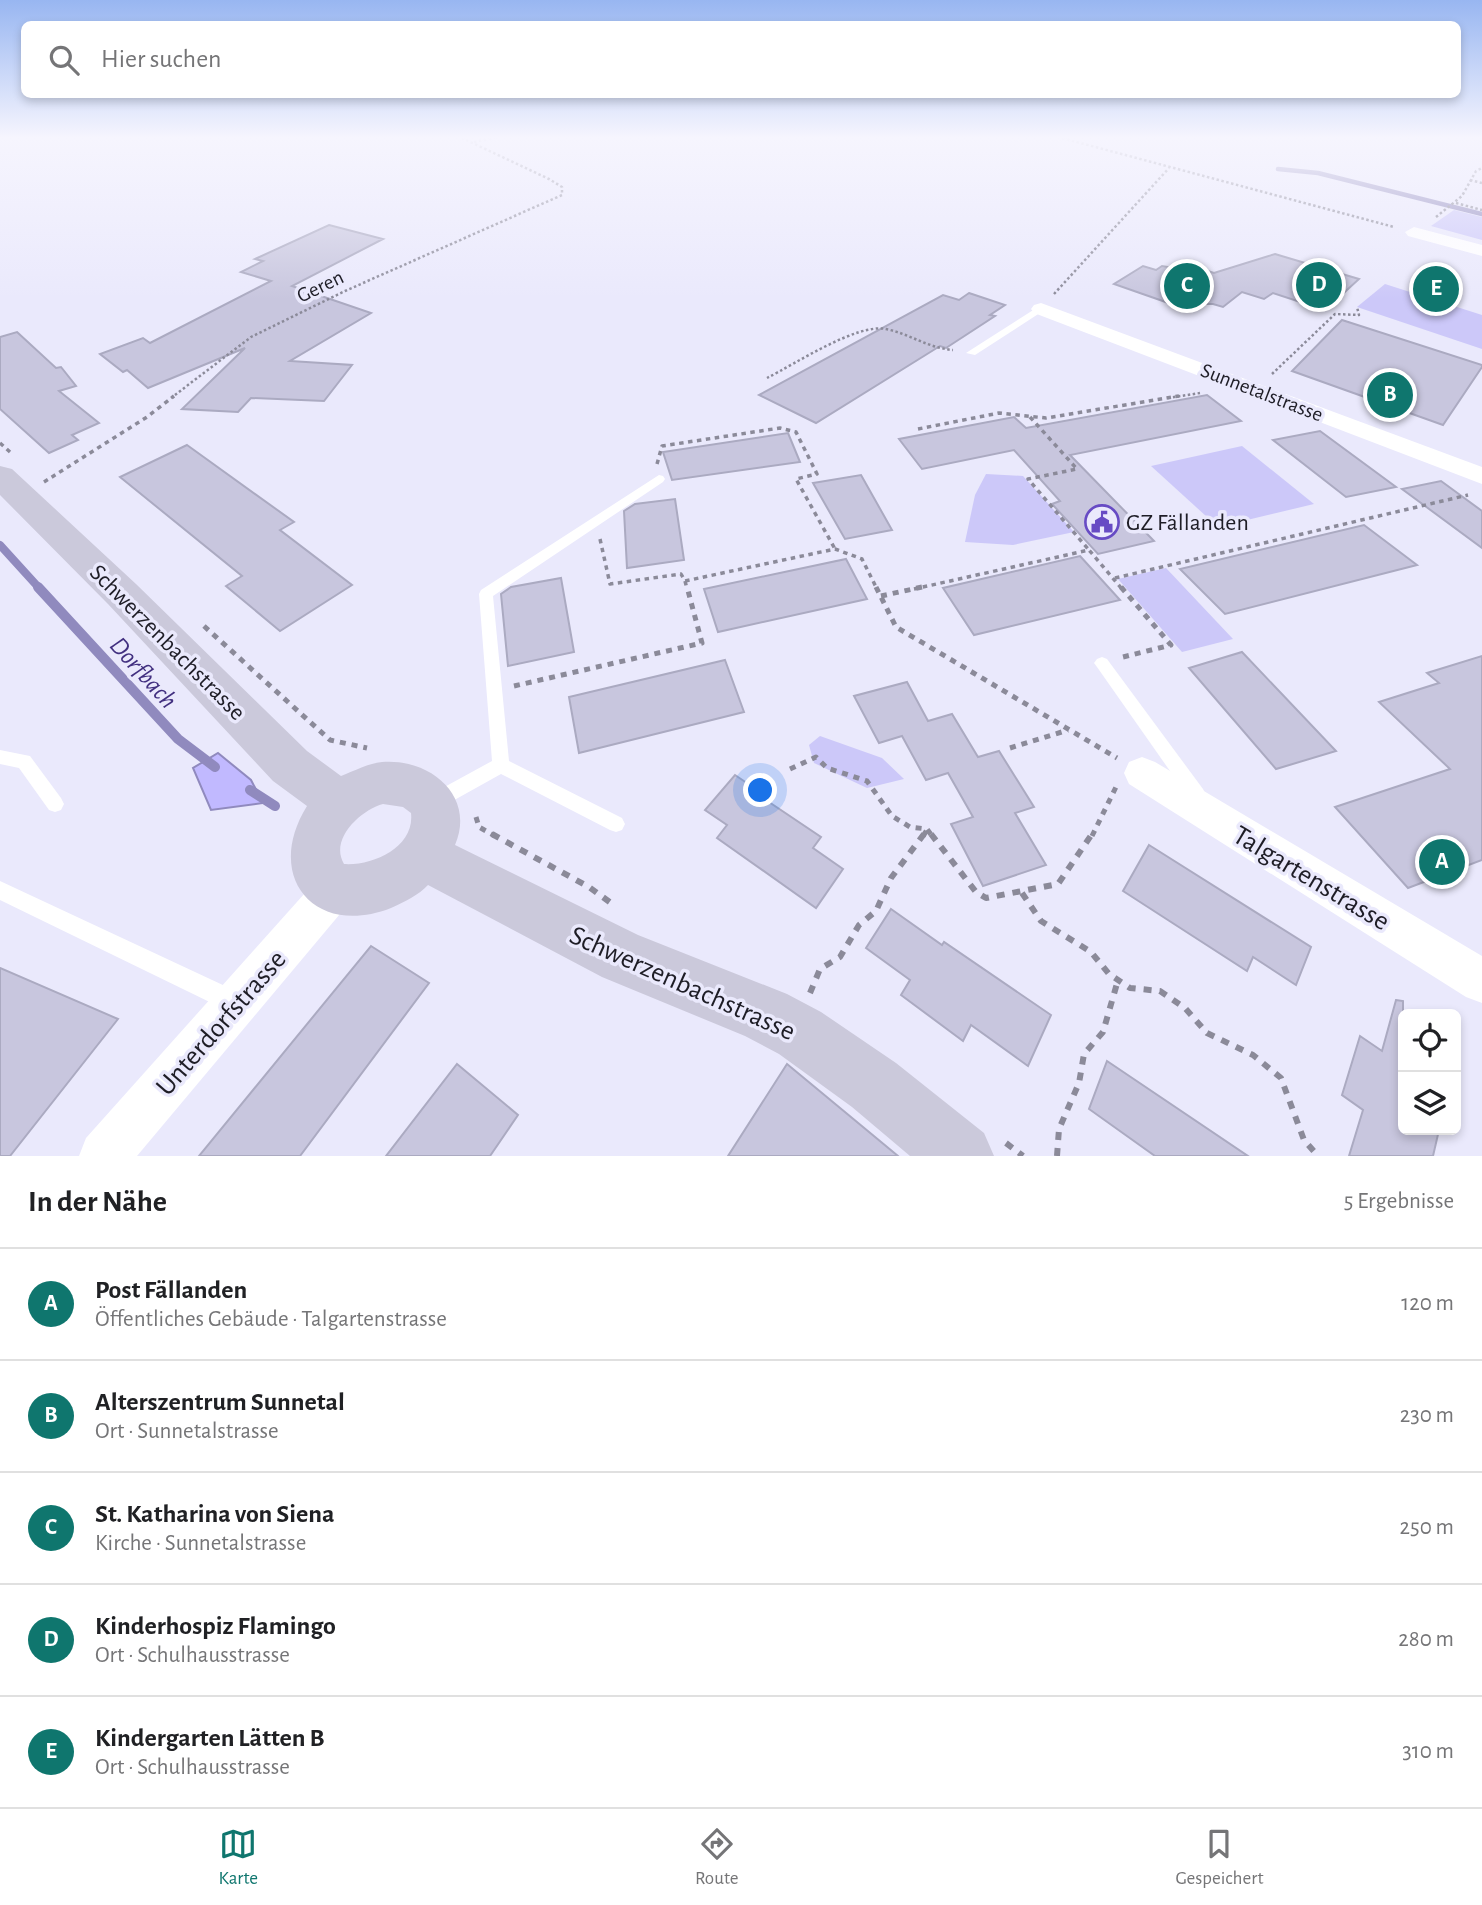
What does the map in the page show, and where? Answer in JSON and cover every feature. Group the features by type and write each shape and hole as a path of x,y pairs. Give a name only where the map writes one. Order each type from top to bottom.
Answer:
{"main road":[{"name":"Schwerzenbachstrasse","path":"18,470 122,594 290,766 340,803"},
{"name":"Schwerzenbachstrasse","path":"336,888 321,877 314,860 315,840 324,820 340,803 361,789 383,783 404,783 422,790 440,815 622,957 766,1015 800,1033 874,1085 981,1148"},
{"path":"336,888 353,892 382,887 410,871 440,815"}],"street":[{"path":"1414,232 1482,251"},
{"name":"Sunnetalstrasse","path":"1041,309 1258,390 1475,485"},
{"name":"Talgartenstrasse","path":"1135,769 1482,981"},
{"name":"Unterdorfstrasse","path":"104,1156 336,888"}],"lane":[{"path":"971,353 1041,309"},
{"path":"501,765 486,594 659,479"},
{"path":"1102,663 1212,816"},
{"path":"0,757 24,761 55,804"},
{"path":"440,815 501,765"},
{"path":"501,765 616,824"},
{"path":"0,890 236,1003"}],"path":[{"name":"Geren","path":"44,482 147,417 251,337 345,291 562,195 562,192"},
{"path":"1041,309 1148,192"},
{"path":"1261,192 1414,232"},
{"path":"1461,192 1452,205 1482,210"},
{"path":"1258,390 1335,314 1359,315 1357,307"},
{"path":"767,378 862,328 879,326 892,329 928,347 971,353"},
{"path":"918,429 999,413 1045,418 1203,393 1224,377"},
{"path":"1029,416 1077,469 1028,480 1171,645 1102,663"},
{"path":"659,479 657,460 662,446 780,428 796,432 817,474 796,479 835,549"},
{"path":"0,443 18,470 44,482 54,491"},
{"path":"1115,578 1475,485"},
{"path":"496,690 702,643 681,574 610,584 596,521"},
{"path":"685,581 835,549 862,559 896,627 1135,769 1088,843 1058,884 986,898 976,892 927,829 910,827 892,816 867,781 827,768 816,757 790,769"},
{"path":"881,596 1089,550"},
{"path":"199,622 330,740 373,750"},
{"path":"1010,748 1069,730"},
{"path":"440,815 479,827 589,887 614,905"},
{"path":"807,1000 820,969 840,957 859,925 876,911 891,878 927,829"},
{"path":"1022,893 1041,921 1091,952 1109,974 1130,988 1160,991 1185,1009 1207,1033 1253,1055 1281,1078 1304,1140 1318,1156"},
{"path":"1057,1156 1059,1129 1079,1083 1084,1054 1102,1032 1118,980"},
{"path":"981,1148 1024,1156"}],"shaded area":[{"path":"1454,210 1482,217 1482,240 1431,226"},
{"path":"1385,284 1482,315 1482,349 1357,307"},
{"path":"1242,446 1314,504 1218,527 1151,466"},
{"path":"986,474 1023,476 1074,532 1013,545 965,542 975,495"},
{"path":"1166,568 1233,639 1182,652 1118,579"},
{"path":"820,736 882,758 904,779 867,788 814,763 809,745"},
{"path":"218,753 251,780 263,803 211,810 193,768"}],"building":[{"path":"329,225 383,239 292,286 371,313 290,361 352,365 324,401 251,398 238,412 182,409 245,348 148,388 127,370 123,372 100,354 143,338 150,343 271,281 241,272 263,261 255,259"},
{"path":"1275,254 1359,279 1325,310 1273,293 1264,299 1242,292 1223,307 1213,304 1183,304 1180,307 1114,284 1143,266 1156,270 1162,266 1186,270 1193,266 1214,273"},
{"path":"969,293 1005,305 990,315 995,316 946,348 940,346 816,423 759,395 943,295 959,300"},
{"path":"1342,320 1482,367 1443,425 1292,371"},
{"path":"17,332 56,368 61,367 76,386 59,391 99,423 72,435 78,440 49,453 0,409 0,337"},
{"path":"1207,395 1241,421 1070,455 1154,541 1098,554 1052,504 1060,501 1014,450 922,469 899,439 1014,417 1026,428"},
{"path":"1320,431 1396,487 1346,497 1273,440"},
{"path":"788,433 800,462 672,480 663,452"},
{"path":"187,445 294,522 280,530 352,585 280,631 226,586 242,576 120,477"},
{"path":"861,475 892,530 845,539 813,483"},
{"path":"1441,481 1482,511 1482,548 1402,489"},
{"path":"675,499 684,560 627,568 624,511 635,504"},
{"path":"1364,525 1417,565 1225,614 1180,569"},
{"path":"1080,556 1120,600 974,635 943,588"},
{"path":"846,559 867,599 718,632 704,589"},
{"path":"561,578 574,652 508,666 501,594 511,587"},
{"path":"1242,652 1336,751 1276,769 1189,668"},
{"path":"1482,656 1482,860 1408,888 1335,807 1450,769 1379,702 1439,683 1427,673"},
{"path":"725,660 744,712 579,753 569,697"},
{"path":"907,682 928,721 952,714 978,757 999,751 1034,807 1015,813 1046,865 983,886 951,824 973,817 948,773 926,780 902,736 879,743 854,696"},
{"path":"735,775 766,796 763,798 821,837 813,848 843,869 816,908 717,838 727,825 705,810"},
{"path":"1149,845 1311,947 1296,985 1253,957 1247,971 1123,891"},
{"path":"891,909 1051,1015 1028,1066 971,1025 963,1041 901,995 910,980 866,948"},
{"path":"371,946 429,983 300,1156 199,1156"},
{"path":"0,968 118,1019 10,1156 0,1156"},
{"path":"1396,1000 1403,1001 1403,1009 1398,1009 1398,1135 1438,1135 1433,1156 1349,1156 1363,1110 1342,1095 1360,1036 1382,1051"},
{"path":"1107,1061 1248,1156 1155,1156 1089,1109"},
{"path":"457,1064 518,1115 490,1156 386,1156"},
{"path":"787,1064 898,1156 728,1156"}],"waterway":[{"path":"1394,192 1482,214"},
{"name":"Dorfbach","path":"0,545 40,589"},
{"name":"Dorfbach","path":"38,587 178,739 215,767"},
{"name":"Dorfbach","path":"250,790 275,806"}],"place":[{"name":"Kinderhospiz Flamingo","path":"1319,285"},
{"name":"St. Katharina von Siena","path":"1187,286"},
{"name":"Kindergarten Lätten B","path":"1436,289"},
{"name":"Alterszentrum Sunnetal","path":"1390,395"},
{"name":"GZ Fällanden","path":"1102,522"},
{"name":"Post Fällanden","path":"1442,862"}]}
